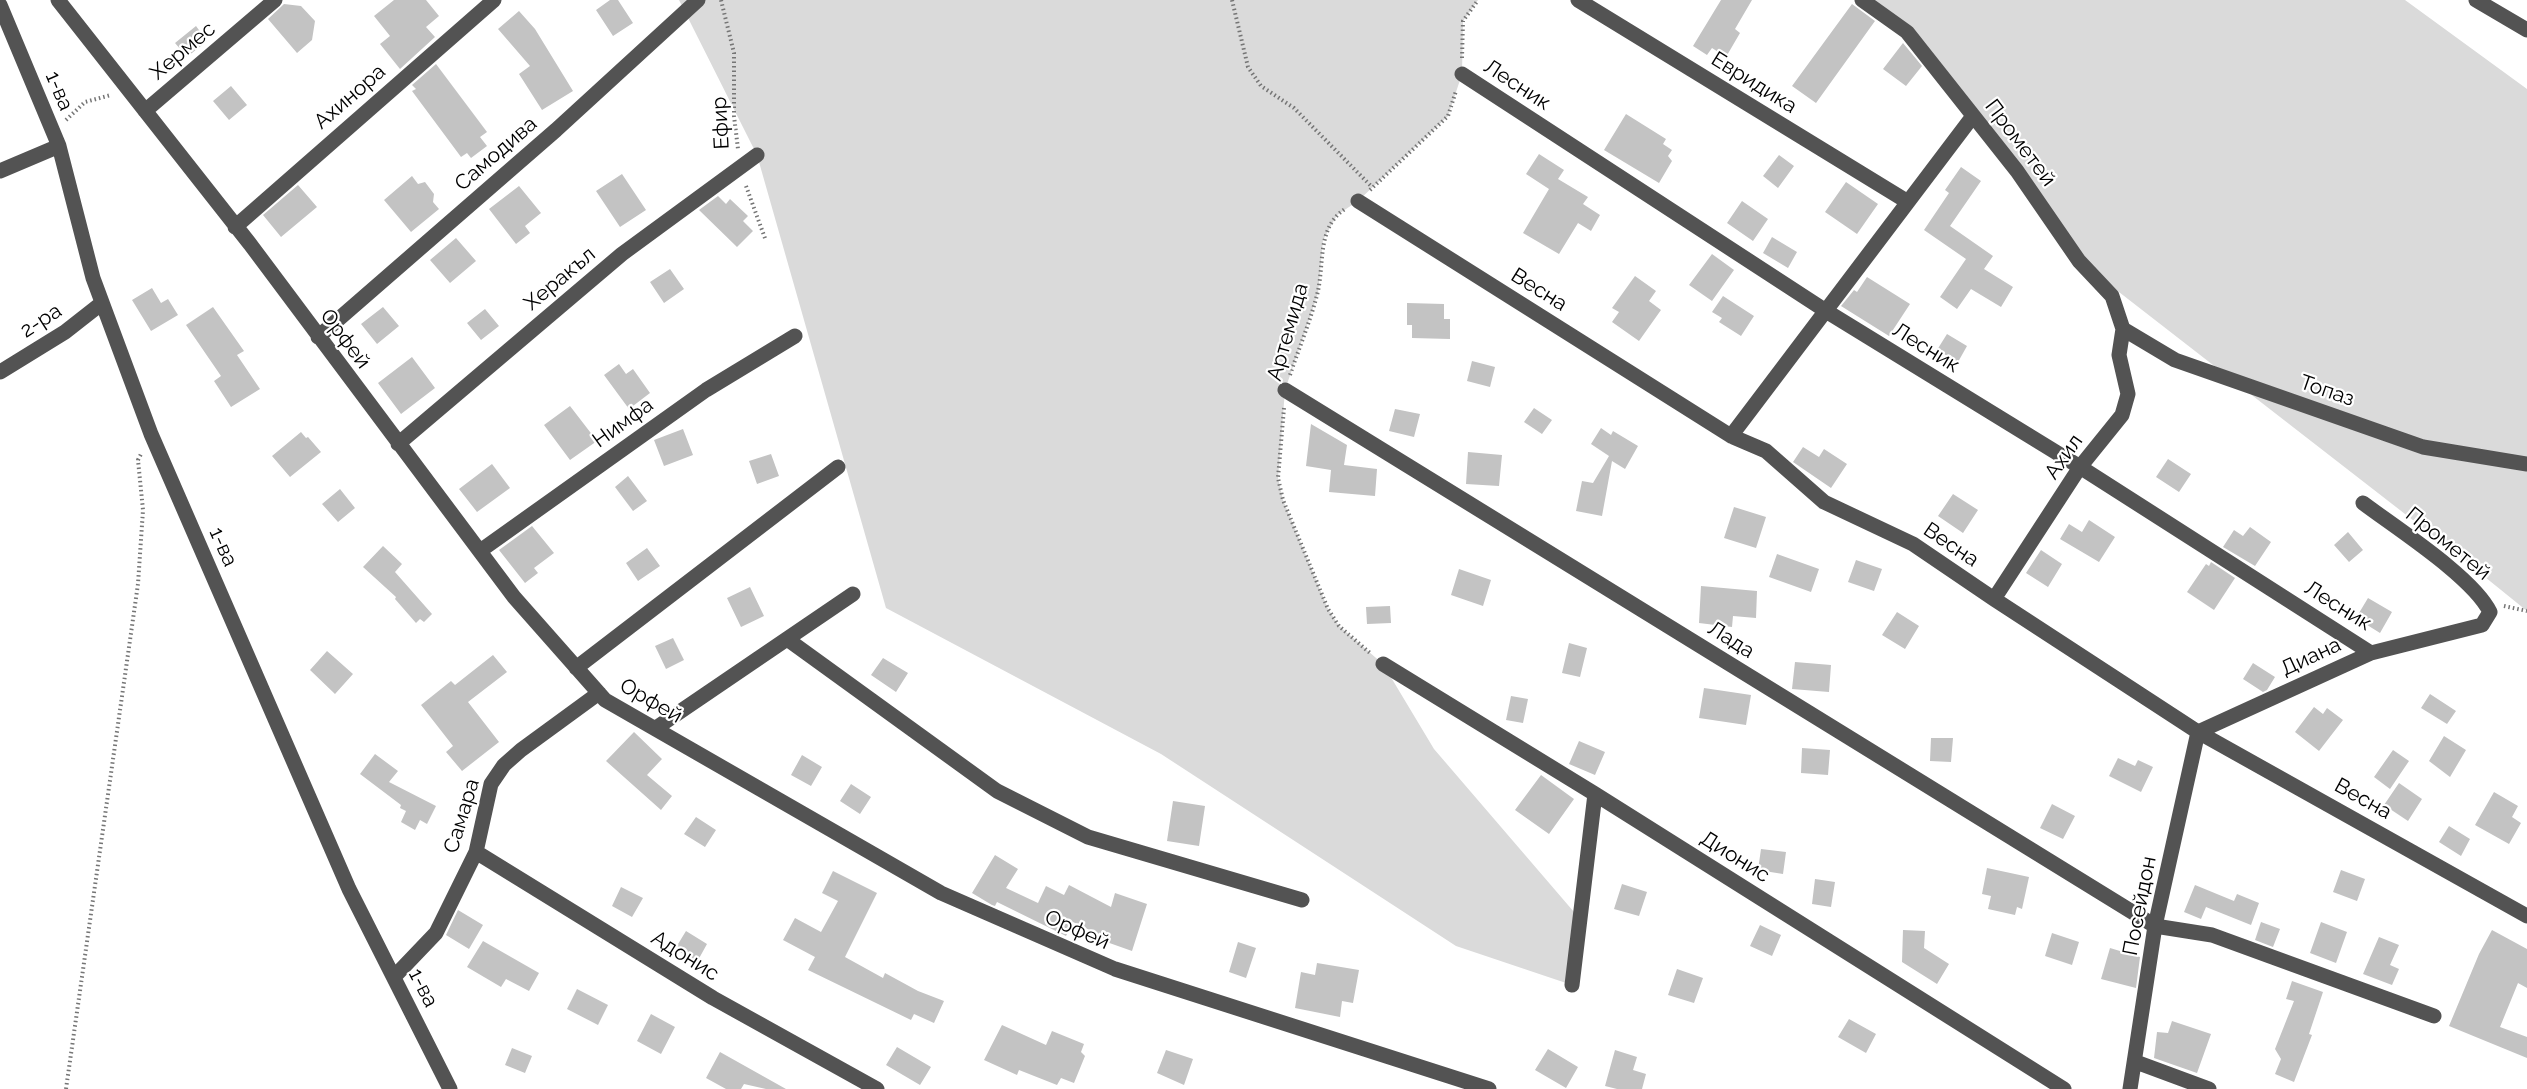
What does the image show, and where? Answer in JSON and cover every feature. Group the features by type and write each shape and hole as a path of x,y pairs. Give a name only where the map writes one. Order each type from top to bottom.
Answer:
{"street":[{"name":"Орфей","path":"59,0 235,226 514,597 605,700 941,893 1115,969 1489,1089"},
{"name":"Хермес","path":"141,107 275,0"},
{"name":"Ахинора","path":"235,226 494,0"},
{"name":"Самодива","path":"318,337 556,130 698,0"},
{"name":"Евридика","path":"1578,0 1908,202"},
{"name":"Прометей","path":"1862,0 1906,32 2017,171 2079,261 2112,296 2123,329"},
{"path":"2476,0 2527,30"},
{"name":"1-ва","path":"0,5 59,146 93,278 151,434 349,889 450,1089"},
{"name":"Лесник","path":"1462,74 1826,310 2080,467 2371,652"},
{"path":"1731,436 1973,116"},
{"path":"0,171 59,146"},
{"name":"Херакъл","path":"398,444 622,254 757,155"},
{"name":"Весна","path":"1358,201 1731,436 1766,451 1824,502 1913,544 2198,732 2527,916"},
{"name":"2-ра","path":"0,372 65,332 102,303"},
{"name":"Топаз","path":"2123,329 2175,360 2423,447 2527,464"},
{"name":"Ахил","path":"1994,599 2080,467 2122,415 2128,394 2119,355 2123,329"},
{"name":"Нимфа","path":"480,551 706,390 795,336"},
{"name":"Лада","path":"1285,390 2155,926"},
{"path":"576,668 838,467"},
{"name":"Прометей","path":"2363,503 2462,578 2485,602 2490,612 2482,625"},
{"path":"656,728 853,594"},
{"name":"Диана","path":"2198,732 2371,652 2482,625"},
{"path":"787,639 1007,796 1088,837 1302,900"},
{"name":"Дионис","path":"1383,664 1595,794 2064,1089"},
{"name":"Самара","path":"394,977 436,933 476,852 491,784 504,765 599,693"},
{"name":"Посейдон","path":"2130,1089 2136,1062 2155,926 2198,732"},
{"path":"1572,985 1595,794"},
{"name":"Адонис","path":"476,852 712,998 877,1089"},
{"path":"2155,926 2212,935 2434,1016"},
{"path":"2136,1062 2209,1089"}],"path":[{"name":"Ефир","path":"722,0 734,53 734,116 739,168 766,241"},
{"path":"1232,0 1248,67 1261,86 1294,108 1372,187"},
{"name":"Артемида","path":"1383,664 1339,626 1328,609 1283,500 1278,478 1285,390 1317,293 1323,240 1337,215 1358,201 1448,116 1462,74 1463,21 1478,0"},
{"path":"59,146 65,121 85,102 108,95 141,107"},
{"path":"66,1089 138,584 143,510 138,460 151,434"}],"shaded area":[{"path":"679,0 1478,0 1463,21 1462,74 1448,116 1358,201 1337,215 1323,240 1318,293 1285,390 1278,478 1283,500 1328,609 1339,626 1383,664 1434,749 1580,919 1572,985 1456,946 1161,754 886,608 757,155"},
{"path":"1862,0 2405,0 2527,89 2527,611 2079,261 1907,32"}],"building":[{"path":"394,0 426,0 439,16 426,27 435,37 400,69 380,44 390,36 374,16"},
{"path":"610,0 618,0 633,23 613,36 596,10"},
{"path":"1721,0 1752,0 1735,29 1740,33 1726,57 1712,48 1707,55 1693,46"},
{"path":"284,4 301,6 315,21 312,40 297,53 268,19"},
{"path":"1852,4 1875,21 1816,103 1792,86"},
{"path":"519,11 535,29 573,91 542,110 519,74 530,66 498,29"},
{"path":"196,26 207,41 187,57 175,43"},
{"path":"1903,43 1922,66 1906,86 1883,69"},
{"path":"436,64 487,132 480,137 487,146 471,158 467,153 461,157 412,91 416,89 412,85"},
{"path":"231,86 247,105 229,120 213,101"},
{"path":"1626,114 1666,139 1663,144 1672,150 1668,156 1672,161 1659,183 1604,150"},
{"path":"1539,154 1564,170 1558,179 1588,197 1583,204 1600,215 1591,231 1578,223 1559,254 1523,233 1549,189 1526,174"},
{"path":"1779,155 1794,166 1778,188 1763,176"},
{"path":"1961,167 1981,181 1950,226 1993,256 1984,269 2013,287 2001,307 1971,289 1957,309 1940,297 1966,259 1924,230 1949,193 1945,190"},
{"path":"622,174 646,210 620,227 596,191"},
{"path":"412,176 418,184 425,182 434,194 433,202 439,209 411,232 384,200"},
{"path":"1846,182 1878,204 1857,234 1825,212"},
{"path":"298,185 317,207 281,237 263,215"},
{"path":"519,186 541,213 525,226 530,233 516,244 489,209"},
{"path":"718,196 726,204 730,199 748,216 743,221 753,231 737,247 699,210"},
{"path":"1742,201 1768,219 1753,241 1727,223"},
{"path":"1772,237 1797,252 1788,268 1763,253"},
{"path":"456,238 476,261 450,283 430,260"},
{"path":"1712,254 1734,270 1712,301 1689,285"},
{"path":"670,269 684,289 664,303 650,282"},
{"path":"1635,276 1656,291 1649,301 1661,310 1639,341 1612,322 1619,312 1612,308"},
{"path":"1867,277 1910,304 1889,336 1841,306 1854,290 1857,292"},
{"path":"152,288 161,303 168,299 178,315 151,331 132,300"},
{"path":"1723,296 1754,316 1741,336 1719,322 1722,318 1712,312"},
{"path":"1407,303 1444,304 1444,319 1450,319 1450,339 1412,338 1412,325 1407,325"},
{"path":"213,307 244,351 237,355 260,389 231,407 214,381 221,376 186,325"},
{"path":"383,307 399,326 377,344 361,324"},
{"path":"485,309 499,326 481,340 467,323"},
{"path":"1947,334 1967,346 1958,362 1937,350"},
{"path":"412,357 435,388 401,414 378,383"},
{"path":"1472,361 1495,367 1490,387 1467,381"},
{"path":"619,364 626,374 633,369 650,393 629,409 604,375"},
{"path":"570,406 597,441 570,460 544,425"},
{"path":"1534,408 1552,420 1542,434 1524,422"},
{"path":"1395,409 1420,414 1414,437 1389,431"},
{"path":"1311,424 1347,445 1344,465 1377,469 1375,496 1329,492 1331,470 1306,466"},
{"path":"1601,428 1611,435 1613,431 1638,446 1625,469 1612,461 1602,516 1576,511 1582,481 1593,483 1609,456 1591,444"},
{"path":"683,429 693,455 664,466 654,440"},
{"path":"301,432 321,452 290,477 272,456"},
{"path":"1803,447 1819,457 1824,449 1847,464 1831,488 1793,462"},
{"path":"1468,452 1502,455 1499,486 1466,484"},
{"path":"771,454 779,476 757,484 749,461"},
{"path":"2168,459 2191,474 2179,492 2156,477"},
{"path":"492,464 510,488 477,512 459,489"},
{"path":"628,476 647,501 633,511 615,487"},
{"path":"340,489 355,508 338,522 322,504"},
{"path":"1953,494 1978,510 1963,533 1938,516"},
{"path":"1734,507 1766,517 1756,548 1724,538"},
{"path":"2089,520 2115,537 2099,562 2060,539 2069,524 2082,532"},
{"path":"532,526 554,553 534,568 538,573 525,583 499,550"},
{"path":"2250,527 2271,542 2255,566 2223,547 2234,530 2243,536"},
{"path":"2348,532 2363,550 2349,562 2334,545"},
{"path":"383,546 402,564 395,572 432,614 424,622 420,619 416,623 395,599 396,597 363,567"},
{"path":"647,548 660,566 638,581 626,563"},
{"path":"2041,550 2062,564 2048,587 2026,573"},
{"path":"1777,554 1819,569 1811,592 1769,577"},
{"path":"1856,560 1882,569 1874,591 1848,582"},
{"path":"2211,562 2235,578 2214,610 2187,592 2206,564 2209,566"},
{"path":"1459,569 1491,580 1483,606 1451,595"},
{"path":"1701,586 1757,591 1756,618 1733,616 1732,627 1699,623"},
{"path":"750,587 764,616 741,627 727,598"},
{"path":"2368,598 2392,612 2380,633 2356,618"},
{"path":"1390,606 1391,623 1367,624 1366,607"},
{"path":"1897,612 1919,626 1905,649 1882,635"},
{"path":"673,638 684,660 666,669 655,646"},
{"path":"1569,643 1587,648 1580,677 1562,673"},
{"path":"327,651 353,674 335,694 310,670"},
{"path":"493,655 507,672 468,702 499,742 462,771 446,752 453,746 421,705 451,681 455,685"},
{"path":"883,658 908,673 896,692 871,675"},
{"path":"1795,662 1831,665 1829,692 1792,689"},
{"path":"2253,663 2275,677 2267,690 2263,692 2243,679"},
{"path":"1704,688 1751,695 1746,725 1699,718"},
{"path":"2430,694 2456,711 2447,724 2421,708"},
{"path":"1511,696 1528,699 1523,723 1506,720"},
{"path":"2314,707 2323,714 2327,708 2343,720 2319,751 2295,732"},
{"path":"634,732 662,759 647,775 672,796 661,810 606,761"},
{"path":"2444,736 2466,750 2450,777 2429,761"},
{"path":"1931,738 1953,738 1951,762 1930,761"},
{"path":"1579,741 1605,752 1595,775 1569,764"},
{"path":"1802,748 1830,750 1828,775 1801,773"},
{"path":"2393,750 2409,761 2390,789 2374,777"},
{"path":"375,754 398,771 389,782 436,806 427,824 420,820 415,830 401,822 406,811 400,808 401,805 360,774"},
{"path":"802,755 822,767 811,786 791,775"},
{"path":"2118,758 2135,766 2138,760 2153,767 2141,792 2109,776"},
{"path":"1541,775 1574,799 1549,834 1515,810"},
{"path":"2399,783 2422,799 2408,821 2384,805"},
{"path":"851,784 871,797 860,814 840,801"},
{"path":"2494,792 2518,806 2512,817 2521,823 2509,844 2475,825"},
{"path":"1173,801 1205,806 1199,846 1167,841"},
{"path":"2052,804 2075,816 2063,839 2040,828"},
{"path":"696,817 716,830 705,847 684,834"},
{"path":"2449,826 2470,839 2461,856 2439,842"},
{"path":"1761,849 1786,852 1783,874 1758,870"},
{"path":"995,855 1018,869 1006,888 1038,903 1046,886 1064,895 1069,885 1111,907 1115,893 1147,904 1132,951 1101,940 1102,936 1073,922 1066,936 997,902 995,906 992,905 972,893"},
{"path":"1987,868 2029,877 2022,909 2017,907 2015,915 1988,909 1991,896 1982,894"},
{"path":"2341,870 2365,879 2357,901 2333,892"},
{"path":"833,871 877,893 845,957 883,978 885,973 918,991 944,1001 934,1023 914,1014 911,1020 808,970 815,957 783,940 795,918 821,932 838,901 822,893"},
{"path":"1815,879 1835,882 1831,907 1812,904"},
{"path":"1622,884 1647,892 1639,916 1614,909"},
{"path":"2195,885 2234,901 2237,894 2259,903 2251,925 2206,907 2201,919 2184,912"},
{"path":"621,887 643,898 632,917 612,906"},
{"path":"458,910 483,925 469,949 446,935"},
{"path":"2261,922 2280,929 2273,947 2255,940"},
{"path":"2321,922 2347,932 2336,963 2310,953"},
{"path":"1760,925 1781,935 1772,956 1750,946"},
{"path":"1903,930 1925,931 1924,948 1949,964 1937,984 1902,962"},
{"path":"2492,930 2527,949 2527,988 2518,983 2500,1027 2527,1037 2527,1058 2449,1026 2479,954"},
{"path":"686,931 707,944 697,962 675,949"},
{"path":"2052,933 2079,942 2072,965 2045,956"},
{"path":"2379,937 2399,945 2390,965 2399,969 2392,985 2363,974"},
{"path":"483,941 539,973 529,991 506,979 501,987 467,967"},
{"path":"1238,942 1256,948 1246,978 1229,972"},
{"path":"2110,948 2140,957 2136,988 2101,979"},
{"path":"1317,963 1359,970 1353,1003 1342,1001 1340,1017 1295,1008 1301,972 1315,975"},
{"path":"1677,969 1703,978 1694,1003 1668,995"},
{"path":"2292,981 2323,992 2309,1034 2312,1035 2294,1082 2275,1074 2281,1059 2275,1049 2294,1001 2286,999"},
{"path":"577,989 608,1005 598,1025 567,1009"},
{"path":"651,1014 675,1027 661,1054 637,1041"},
{"path":"1849,1019 1876,1034 1866,1053 1838,1037"},
{"path":"2172,1021 2211,1034 2197,1073 2154,1058 2157,1032 2168,1033"},
{"path":"1002,1025 1046,1045 1052,1031 1084,1044 1081,1052 1085,1056 1074,1083 1061,1078 1057,1085 1019,1070 1017,1075 984,1060"},
{"path":"897,1047 931,1067 920,1085 886,1065"},
{"path":"512,1048 532,1056 525,1073 505,1065"},
{"path":"1548,1049 1578,1067 1566,1088 1535,1070"},
{"path":"1166,1050 1193,1059 1184,1085 1157,1073"},
{"path":"1615,1050 1637,1057 1633,1070 1646,1074 1642,1089 1617,1089 1605,1086"},
{"path":"720,1052 786,1089 766,1089 744,1084 741,1089 726,1089 706,1078"}]}
